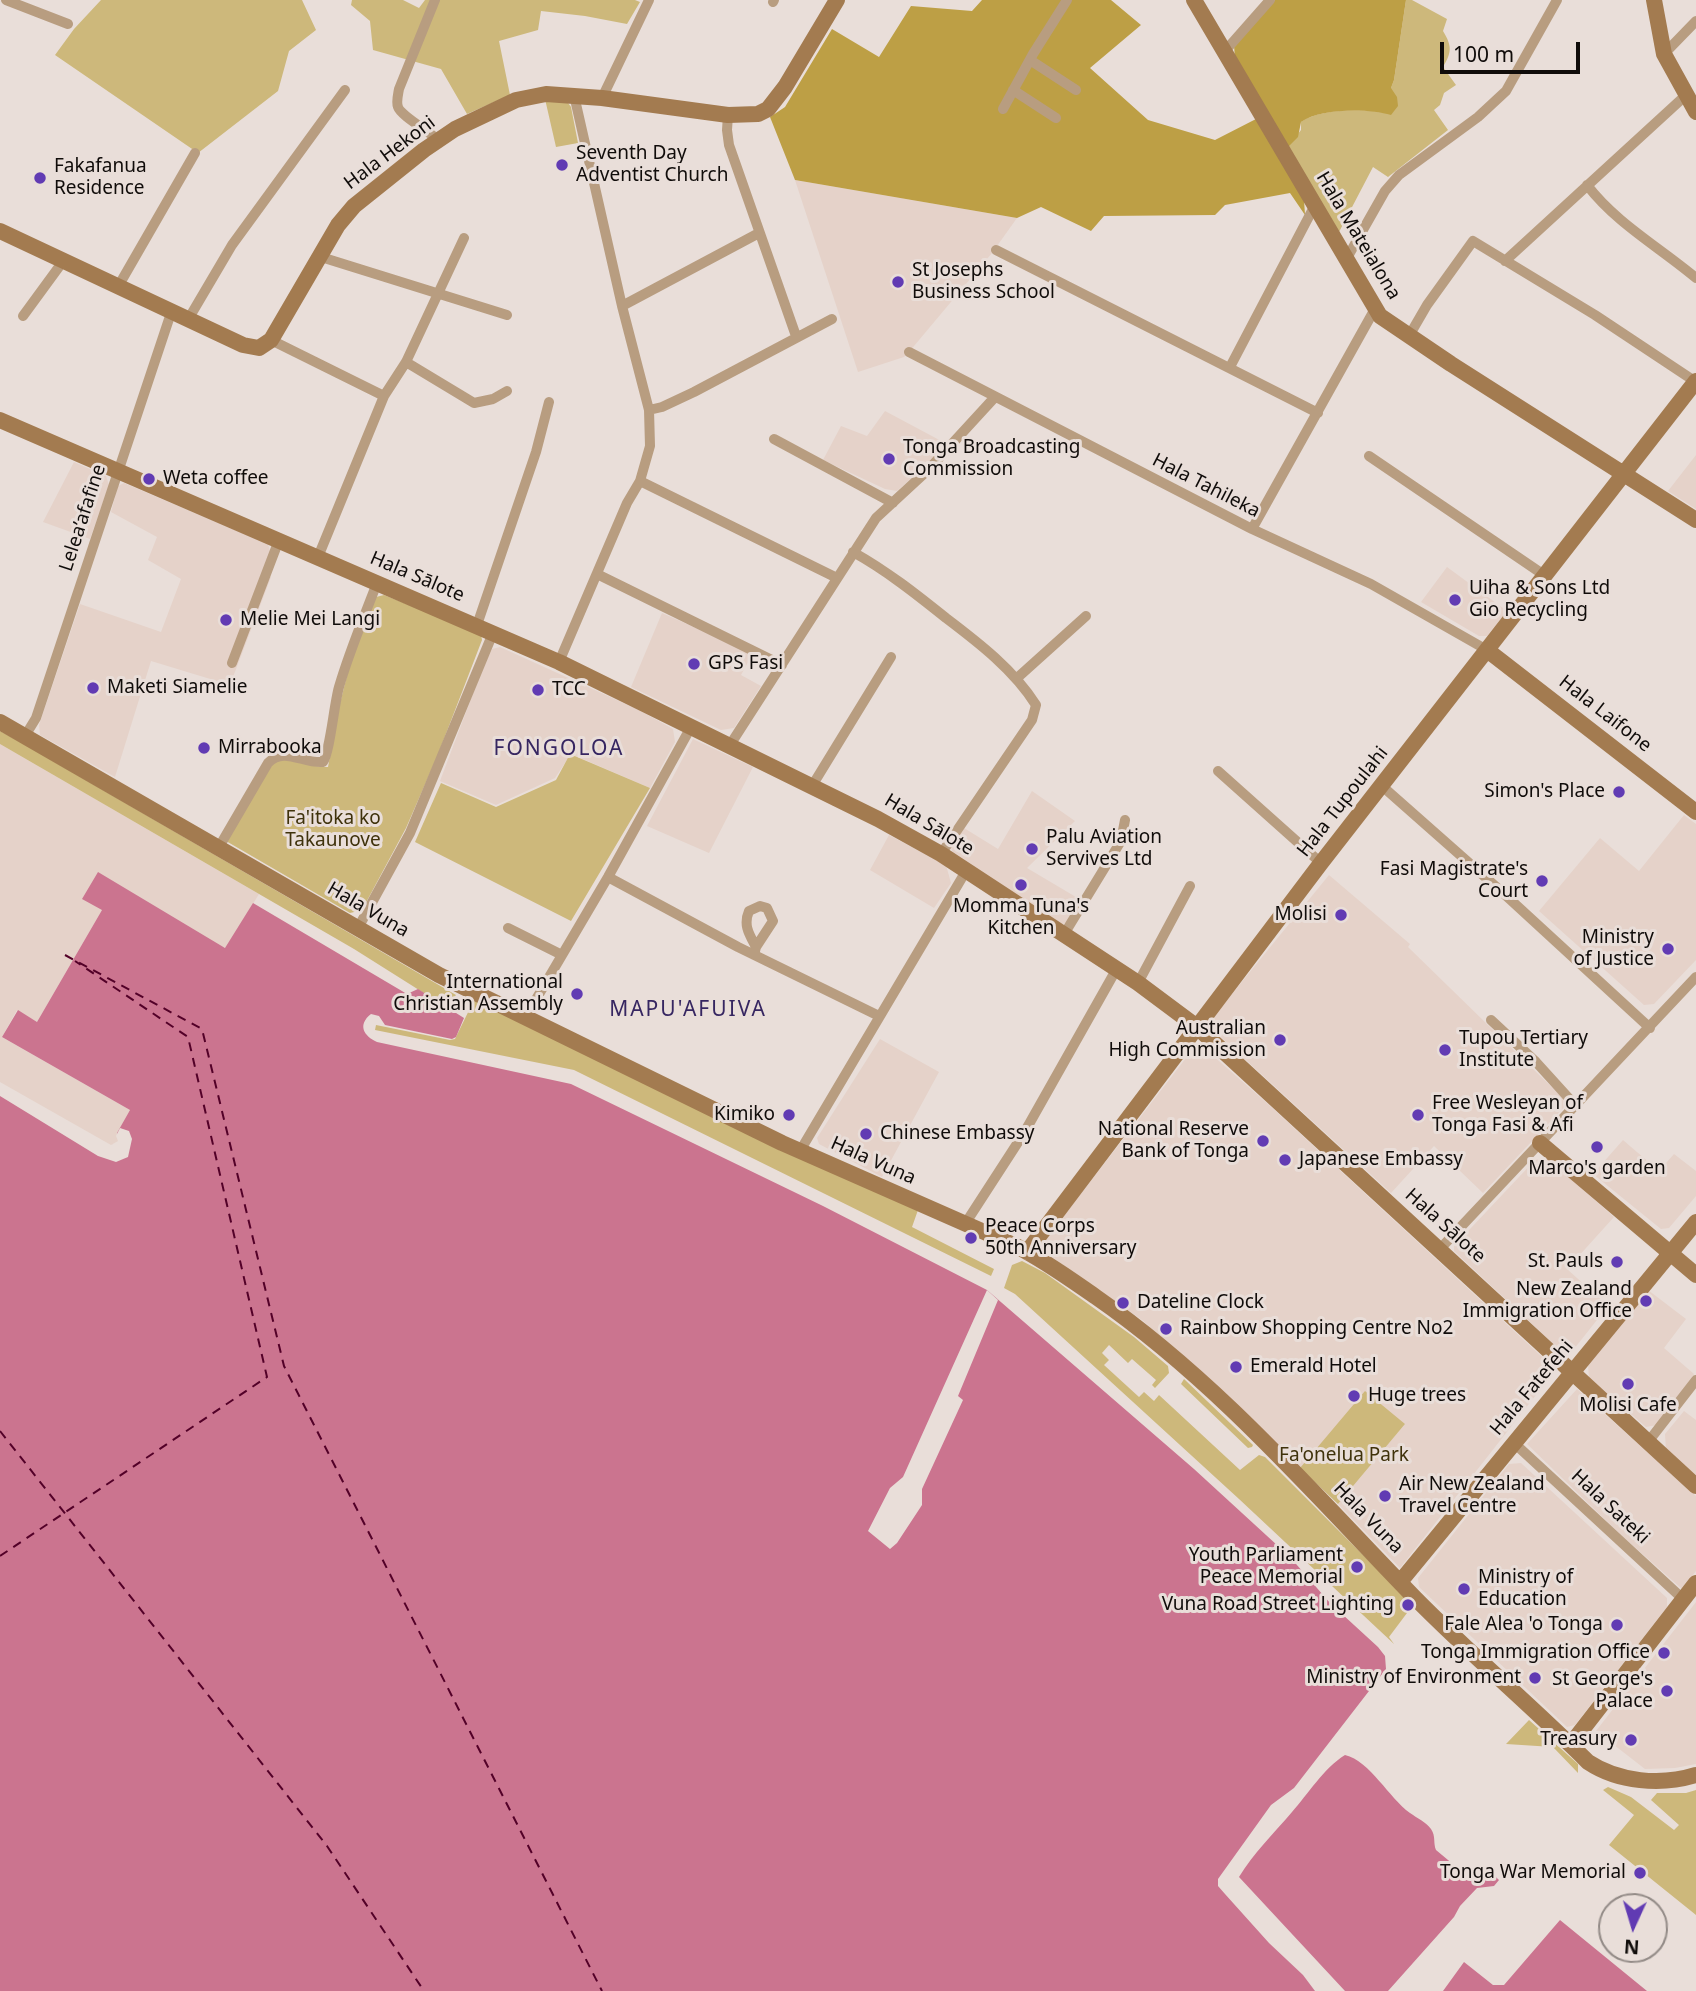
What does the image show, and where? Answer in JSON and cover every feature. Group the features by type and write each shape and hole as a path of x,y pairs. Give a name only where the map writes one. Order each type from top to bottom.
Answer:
{"main road":[{"name":"Hala Hekoni","path":"271,340 338,225 354,206 438,140 493,109 516,100 546,94 602,98 729,115 758,114 774,103 837,0"},
{"name":"Hala Mateialona","path":"1194,0 1380,316 1696,520"},
{"path":"1654,0 1664,54 1696,112"},
{"path":"0,231 251,347 259,348 271,340"},
{"name":"Hala Tupoulahi","path":"1027,1252 1321,863 1696,382"},
{"name":"Hala Sālote","path":"0,420 559,662 878,819 941,854 1138,983 1197,1027 1696,1486"},
{"name":"Hala Laifone","path":"1488,650 1696,812"},
{"name":"Hala Vuna","path":"0,722 439,975 800,1151 1027,1252 1129,1320 1183,1365 1289,1466 1400,1582 1599,1769 1626,1778 1668,1780 1696,1775"},
{"path":"1540,1143 1696,1275"},
{"name":"Hala Fatefehi","path":"1400,1582 1696,1222"},
{"path":"1571,1744 1696,1583"}],"street":[{"path":"6,0 68,24"},
{"path":"435,0 399,89 396,104 399,110 438,140"},
{"path":"602,98 649,0"},
{"path":"1003,109 1067,0"},
{"path":"1225,51 1270,0"},
{"path":"1347,258 1385,191 1399,175 1478,117 1506,91 1557,0"},
{"path":"1664,54 1696,21"},
{"path":"1030,60 1076,90"},
{"path":"189,318 232,245 345,90"},
{"path":"1013,90 1056,118"},
{"path":"559,662 627,503 640,481 650,446 649,410 622,306 574,95"},
{"path":"1505,261 1685,96"},
{"path":"729,115 729,145 796,336"},
{"path":"119,285 195,153"},
{"path":"1587,185 1623,222 1696,278"},
{"path":"1230,367 1315,205"},
{"path":"622,306 760,233"},
{"path":"318,557 384,396 406,362 464,238"},
{"path":"1409,336 1427,305 1474,241 1595,315 1696,382"},
{"path":"996,250 1318,413"},
{"path":"321,257 507,315"},
{"path":"23,316 64,260"},
{"path":"1252,529 1376,307"},
{"name":"Lelea’afafine","path":"25,736 36,718 172,310"},
{"path":"649,410 694,392 832,319"},
{"path":"271,340 384,396"},
{"name":"Hala Tahileka","path":"909,352 1252,529 1371,584 1488,650"},
{"path":"406,362 474,402 493,399 507,391"},
{"path":"730,745 876,517 928,470 995,397"},
{"path":"477,625 536,452 549,402"},
{"path":"774,439 893,503"},
{"path":"1368,456 1544,575"},
{"path":"640,481 837,578"},
{"path":"232,663 279,540"},
{"path":"853,552 888,572 983,646 1036,705 1032,720 941,854"},
{"path":"597,574 782,665"},
{"path":"219,847 274,756 282,754 314,763 323,762 327,757 330,727 339,687 377,583"},
{"path":"1016,680 1086,616"},
{"path":"358,928 410,833 493,633"},
{"path":"812,786 891,657"},
{"path":"525,1017 608,877 691,727"},
{"path":"1218,771 1321,863"},
{"path":"1382,786 1650,1028"},
{"path":"1063,936 1121,841 1125,820"},
{"path":"800,1151 966,871"},
{"path":"608,877 879,1016"},
{"path":"1138,983 1191,886"},
{"path":"508,928 562,955"},
{"path":"965,1224 1024,1133 1116,970"},
{"path":"1439,1250 1696,977"},
{"path":"1491,1020 1536,1062 1576,1105"},
{"path":"1648,1442 1696,1380"},
{"name":"Hala Sateki","path":"1513,1442 1683,1599"}],"shaded area":[{"path":"982,0 1111,0 1141,25 1090,68 1148,120 1215,140 1256,119 1304,200 1305,215 1290,193 1225,205 1215,215 1104,216 1091,231 1041,207 1017,218 795,180 770,117 785,107 832,29 879,57 911,6 972,11"},
{"path":"1275,0 1406,0 1391,88 1397,97 1398,106 1391,115 1370,111 1345,111 1309,117 1301,122 1298,137 1286,149 1235,58 1234,46"},
{"name":"St Josephs Business School","path":"795,180 1017,218 992,253 904,357 858,372"},
{"path":"885,411 945,443 922,469 897,491 885,489 823,460 841,426 867,436"},
{"path":"1696,455 1696,509 1668,491"},
{"path":"74,462 106,476 109,485 90,539 43,522"},
{"path":"124,483 268,544 270,551 262,574 271,577 230,685 151,661 115,777 40,735 39,725 80,604 161,632 181,579 148,560 157,537 111,512 118,486"},
{"path":"1447,567 1507,611 1487,636 1479,636 1421,602"},
{"name":"GPS Fasi","path":"662,613 753,653 741,675 761,686 734,728 721,730 631,687"},
{"path":"500,647 639,710 673,729 675,742 650,788 571,754 555,778 496,805 440,781 483,667 492,649"},
{"path":"693,739 753,767 709,853 647,826"},
{"path":"0,744 259,894 226,948 102,910 37,1022 17,1010 2,1037 130,1110 118,1132 121,1142 111,1149 0,1085"},
{"path":"1032,791 1075,821 1027,868 1081,900 1068,923 1062,924 953,853 951,848 964,828 998,849"},
{"path":"1684,815 1696,824 1696,960 1654,1004 1644,1005 1539,911 1600,838 1639,871"},
{"path":"889,835 946,865 951,883 934,908 870,870"},
{"path":"98,872 225,948 253,903 407,994 418,989 464,1018 456,1037 452,1039 385,1025 379,1016 371,1014 363,1026 369,1037 377,1042 571,1084 823,1206 987,1290 1194,1469 1290,1557 1330,1603 1378,1647 1385,1656 1386,1669 1294,1788 1271,1805 1218,1879 1218,1886 1315,1991 0,1991 0,1085 106,1147 121,1142 117,1133 130,1110 2,1037 18,1010 37,1022 102,910 82,899"},
{"path":"1329,875 1410,944 1408,947 1568,1103 1483,1193 1434,1146 1391,1193 1213,1030 1214,1016"},
{"path":"880,1039 939,1072 882,1177 819,1144 817,1138"},
{"path":"1203,1047 1552,1366 1554,1372 1400,1568 1338,1504 1405,1424 1300,1468 1201,1372 1142,1320 1046,1253 1045,1240 1193,1049"},
{"path":"1623,1140 1659,1171 1674,1154 1696,1171 1696,1196 1669,1228 1661,1229 1593,1174"},
{"path":"1547,1158 1614,1217 1567,1269 1608,1306 1574,1349 1561,1351 1454,1251 1454,1246 1535,1160"},
{"path":"1648,1290 1686,1319 1664,1348 1694,1374 1657,1425 1646,1427 1589,1378 1588,1365"},
{"path":"1577,1389 1696,1496 1696,1571 1682,1589 1621,1535 1527,1444"},
{"path":"1684,1411 1696,1420 1696,1475 1666,1450 1665,1434"},
{"path":"1521,1463 1667,1598 1667,1607 1575,1725 1567,1727 1419,1587 1418,1578 1509,1464"},
{"path":"1696,1602 1696,1764 1645,1769 1596,1731"},
{"path":"1345,1755 1363,1764 1402,1806 1429,1827 1436,1850 1460,1870 1468,1873 1488,1871 1499,1880 1494,1886 1477,1888 1388,1991 1345,1991 1239,1877 1323,1774"},
{"path":"1560,1920 1598,1951 1598,1963 1613,1963 1647,1991 1443,1991 1464,1962 1493,1985 1504,1985"}],"green space":[{"path":"101,0 302,0 316,30 289,51 278,91 198,153 55,55 74,29"},
{"path":"352,0 403,0 419,8 425,0 640,2 627,24 541,11 538,30 499,41 510,95 467,114 441,69 373,50 370,21 351,5"},
{"path":"1406,0 1412,0 1447,19 1443,31 1450,49 1443,67 1456,85 1444,93 1440,105 1434,110 1448,130 1388,177 1373,167 1339,232 1286,149 1301,130 1301,122 1309,117 1345,110 1391,114 1391,88"},
{"path":"545,99 566,100 571,107 578,143 556,147"},
{"name":"Fa'itoka ko Takaunove","path":"384,595 481,634 482,640 437,757 406,828 362,910 350,913 226,841 273,761 287,760 328,767 351,660 376,597"},
{"path":"0,731 456,995 446,1007 354,949 0,744"},
{"path":"570,754 650,788 571,921 415,842 441,783 496,807 556,780"},
{"path":"474,1000 918,1210 912,1227 994,1269 991,1276 574,1070 375,1030 376,1025 455,1039"},
{"path":"1022,1261 1045,1273 1134,1337 1168,1366 1169,1373 1155,1388 1152,1385 1156,1380 1132,1359 1128,1363 1109,1345 1102,1353 1109,1360 1104,1365 1139,1397 1144,1392 1154,1401 1159,1395 1240,1470 1259,1455 1265,1457 1411,1603 1410,1609 1389,1637 1394,1644 1015,1294 1004,1288 1012,1265"},
{"path":"1184,1379 1253,1445 1252,1447 1248,1448 1181,1384"},
{"name":"Fa'onelua Park","path":"1365,1391 1405,1424 1338,1504 1300,1468"},
{"path":"1529,1720 1578,1764 1578,1773 1553,1747 1506,1744"},
{"path":"1608,1787 1631,1797 1674,1830 1679,1825 1651,1800 1657,1793 1686,1793 1696,1790 1696,1915 1609,1845 1634,1815 1603,1790"}],"pier":[{"path":"0,1082 111,1145 118,1141 116,1136 120,1128 129,1131 132,1139 128,1157 116,1162 98,1156 0,1096"},
{"path":"987,1290 998,1300 958,1396 963,1400 922,1489 922,1505 897,1543 890,1549 868,1531 890,1488 903,1477"}],"ferry route":[{"path":"65,955 202,1029 284,1366 602,1991"},
{"path":"0,1556 267,1377 188,1037 75,961"},
{"path":"0,1431 327,1846 424,1991"}],"place":[{"name":"Seventh Day Adventist Church","path":"562,165"},
{"name":"Fakafanua Residence","path":"40,178"},
{"name":"St Josephs Business School","path":"898,282"},
{"name":"Tonga Broadcasting Commission","path":"889,459"},
{"name":"Weta coffee","path":"149,479"},
{"name":"Uiha & Sons Ltd Gio Recycling","path":"1455,600"},
{"name":"Melie Mei Langi","path":"226,620"},
{"name":"GPS Fasi","path":"694,664"},
{"name":"Maketi Siamelie","path":"93,688"},
{"name":"TCC","path":"538,690"},
{"name":"Mirrabooka","path":"204,748"},
{"name":"Simon's Place","path":"1619,792"},
{"name":"Palu Aviation Servives Ltd","path":"1032,849"},
{"name":"Fasi Magistrate's Court","path":"1542,881"},
{"name":"Momma Tuna's Kitchen","path":"1021,885"},
{"name":"Molisi","path":"1341,915"},
{"name":"Ministry of Justice","path":"1668,949"},
{"name":"International Christian Assembly","path":"577,994"},
{"name":"Australian High Commission","path":"1280,1040"},
{"name":"Tupou Tertiary Institute","path":"1445,1050"},
{"name":"Kimiko","path":"789,1115"},
{"name":"Free Wesleyan of Tonga Fasi & Afi","path":"1418,1115"},
{"name":"Chinese Embassy","path":"866,1134"},
{"name":"National Reserve Bank of Tonga","path":"1263,1141"},
{"name":"Marco's garden","path":"1597,1147"},
{"name":"Japanese Embassy","path":"1285,1160"},
{"name":"Peace Corps 50th Anniversary","path":"971,1238"},
{"name":"St. Pauls","path":"1617,1262"},
{"name":"New Zealand Immigration Office","path":"1646,1301"},
{"name":"Dateline Clock","path":"1123,1303"},
{"name":"Rainbow Shopping Centre No2","path":"1166,1329"},
{"name":"Emerald Hotel","path":"1236,1367"},
{"name":"Molisi Cafe","path":"1628,1384"},
{"name":"Huge trees","path":"1354,1396"},
{"name":"Air New Zealand Travel Centre","path":"1385,1496"},
{"name":"Youth Parliament Peace Memorial","path":"1357,1567"},
{"name":"Ministry of Education","path":"1464,1589"},
{"name":"Vuna Road Street Lighting","path":"1408,1605"},
{"name":"Fale Alea 'o Tonga","path":"1617,1625"},
{"name":"Tonga Immigration Office","path":"1664,1653"},
{"name":"Ministry of Environment","path":"1535,1678"},
{"name":"St George's Palace","path":"1667,1691"},
{"name":"Treasury","path":"1631,1740"},
{"name":"Tonga War Memorial","path":"1640,1873"}],"district":[{"name":"FONGOLOA","path":"559,749"},
{"name":"MAPU'AFUIVA","path":"688,1010"}]}
